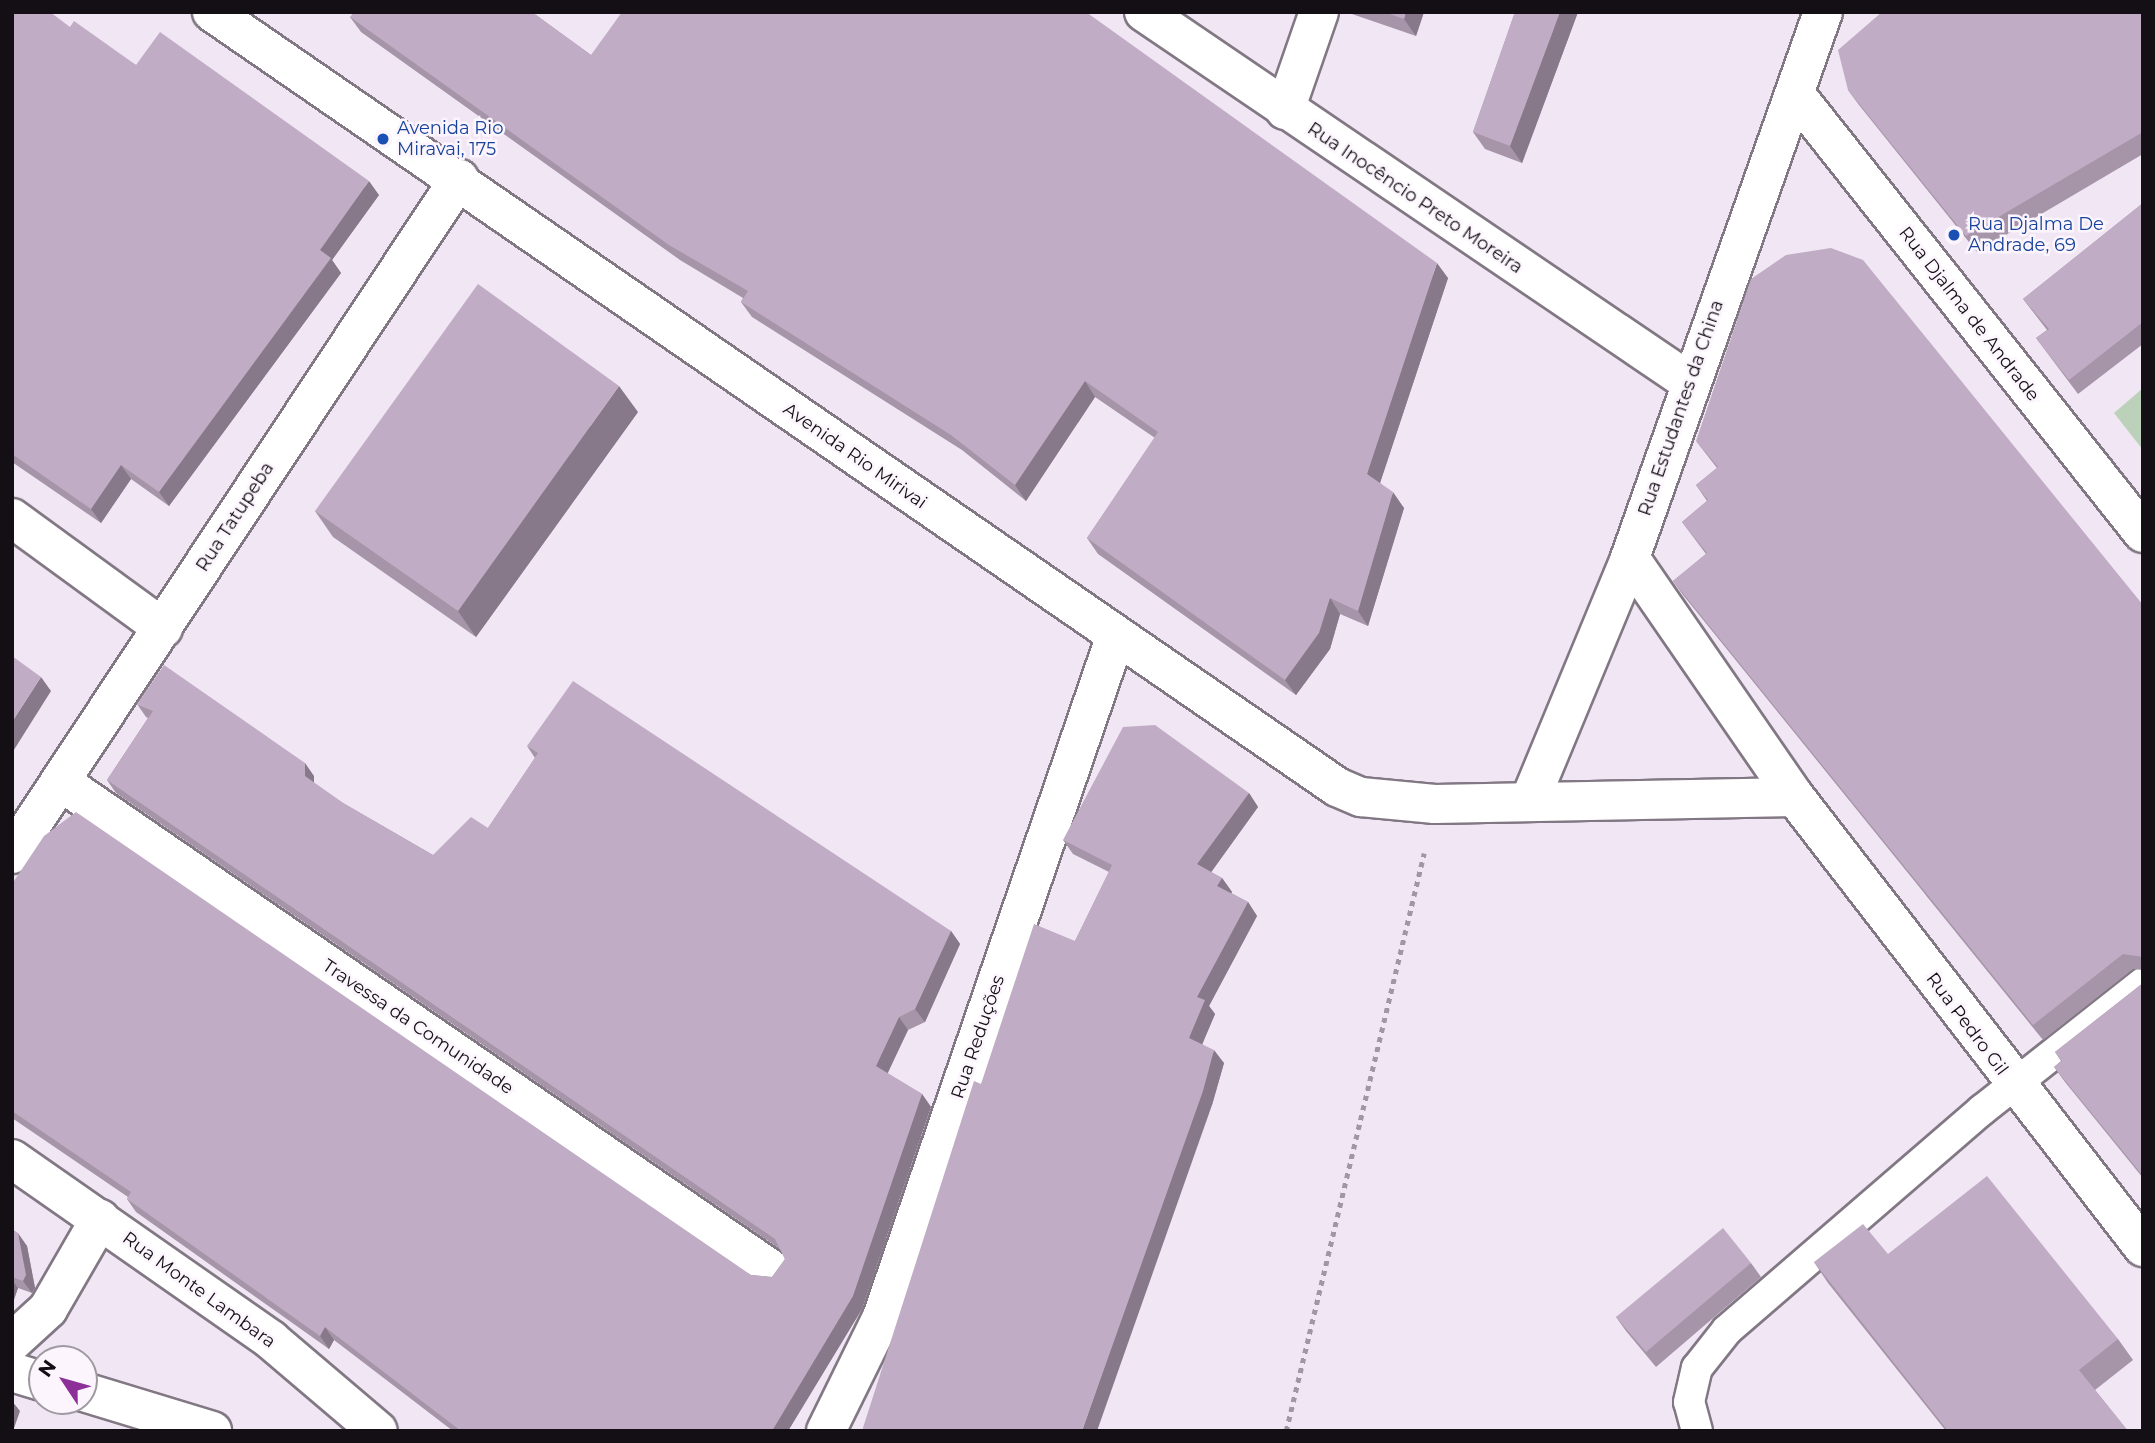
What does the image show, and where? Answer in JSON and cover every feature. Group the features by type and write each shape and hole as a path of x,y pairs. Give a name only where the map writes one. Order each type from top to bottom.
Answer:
{"street":[{"name":"Avenida Rio Mirivai","path":"212,12 459,179 1115,638 1337,787 1362,797 1435,804 1531,800"},
{"name":"Rua Inocêncio Preto Moreira","path":"1144,12 1688,382"},
{"path":"1285,110 1319,12"},
{"name":"Rua Estudantes da China","path":"1531,800 1629,558 1688,382 1823,12"},
{"name":"Rua Djalma de Andrade","path":"1795,94 2143,533"},
{"name":"Rua Tatupeba","path":"12,854 64,784 163,628 459,179"},
{"path":"12,518 163,628"},
{"name":"Rua Pedro Gil","path":"1629,558 1796,797 2013,1085 2143,1247"},
{"name":"Rua Reduções","path":"826,1431 882,1317 1115,638"},
{"name":"Travessa da Comunidade","path":"64,784 772,1270"},
{"path":"1531,800 1796,797"},
{"name":"Rua Monte Lambara","path":"12,1159 271,1340 378,1431"},
{"path":"12,1342 48,1309 100,1219"},
{"path":"98,1396 212,1431"}],"lane":[{"path":"1697,1431 1689,1402 1697,1368 1727,1330 2013,1085 2143,983"}],"path":[{"path":"1286,1431 1435,804"}],"green space":[{"path":"2143,388 2143,450 2114,413"}],"building":[{"path":"12,12 50,12 70,27 74,21 136,65 160,32 369,181 320,250 331,258 159,492 121,465 91,509 12,454"},
{"path":"354,12 532,12 591,55 622,12 1086,12 1437,263 1367,474 1393,492 1358,611 1330,598 1319,633 1285,680 1087,538 1158,432 1085,381 1015,485 951,435 741,302 748,291 669,245 350,17"},
{"path":"1384,12 1406,12 1404,19"},
{"path":"1515,12 1560,12 1510,146 1473,132"},
{"path":"1882,12 2143,12 2143,132 1966,236 1848,90 1838,50"},
{"path":"2143,203 2143,322 2069,380 2036,338 2049,329 2023,299"},
{"path":"1831,248 1863,260 2143,605 2143,957 2123,954 2033,1025 1673,581 1707,553 1682,522 1708,500 1696,485 1718,467 1696,441 1751,279 1786,255"},
{"path":"478,284 619,386 458,611 315,511"},
{"path":"12,656 41,677 12,722"},
{"path":"164,665 305,763 305,776 343,803 433,855 471,817 488,828 538,753 527,746 573,681 951,931 915,1009 899,1017 876,1066 922,1094 853,1296 772,1431 461,1431 325,1327 320,1336 127,1199 131,1192 12,1111 12,884 44,836 76,812 751,1275 772,1277 785,1259 775,1239 107,780 153,711 137,704"},
{"path":"1155,725 1249,793 1197,864 1222,878 1217,886 1248,902 1197,997 1205,1000 1189,1038 1214,1050 1203,1091 1082,1431 862,1431 974,1081 981,1084 1034,924 1075,941 1112,865 1063,840 1123,727"},
{"path":"2143,983 2143,1176 2054,1067 2062,1061 2055,1052"},
{"path":"1987,1176 2118,1339 2079,1370 2128,1431 1948,1431 1814,1262 1863,1224 1888,1254"},
{"path":"1723,1228 1751,1263 1646,1352 1616,1317"},
{"path":"12,1229 18,1233 26,1275 23,1281 12,1277"}],"place":[{"name":"Avenida Rio Miravai, 175","path":"383,139"},
{"name":"Rua Djalma De Andrade, 69","path":"1954,235"}]}
